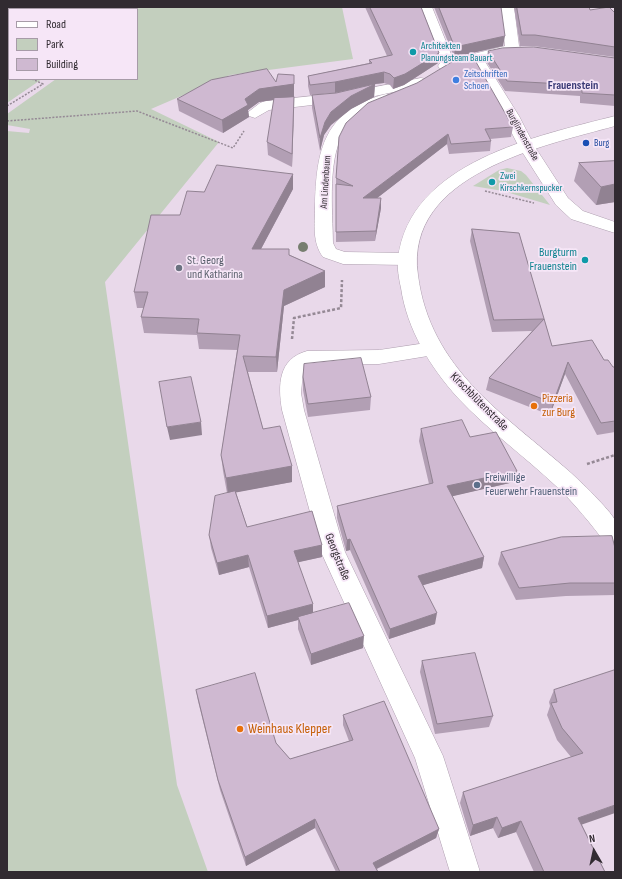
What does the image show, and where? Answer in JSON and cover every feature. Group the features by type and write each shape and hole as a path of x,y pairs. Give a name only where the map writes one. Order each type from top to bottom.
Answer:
{"street":[{"path":"425,7 448,65"},
{"path":"507,7 508,24 513,50"},
{"name":"Am Lindenbaum","path":"407,259 343,258 329,253 324,243 327,162 330,147 337,130 362,109 410,89 448,65 475,57 513,50 533,51"},
{"name":"Burglindenstraße","path":"475,57 511,116 527,147 562,201 577,216 615,228"},
{"name":"Am Lindenbaum","path":"255,113 265,106 335,99 421,82"},
{"name":"Kirschblütenstraße","path":"615,121 492,159 467,171 447,184 428,205 418,221 407,259 410,297 433,349 447,371 467,394 582,498 615,538"},
{"path":"299,362 307,358 317,356 379,356 433,349"},
{"name":"Georgstraße","path":"299,362 293,369 290,393 293,410 333,552 429,756 465,872"}],"path":[{"path":"7,106 43,84 34,80"},
{"path":"7,121 137,111 233,148 255,113"},
{"path":"447,184 502,194 577,216"},
{"path":"299,362 292,346 294,318 341,308 343,258"}],"green space":[{"path":"342,7 353,59 230,75 151,109 219,142 105,282 177,785 208,872 7,872 7,131 29,133 30,129 7,125 7,114 55,80 138,80 138,8 36,8"},
{"path":"8,17 8,80 41,80 7,103"},
{"path":"507,168 521,171 526,175 550,205 503,191 473,186 499,170"}],"building":[{"path":"370,7 421,7 439,53 405,74 394,78 390,74 384,72 335,82 310,85 308,76 372,63 369,60 392,55"},
{"path":"439,7 501,7 505,36 455,47"},
{"path":"517,7 589,7 590,10 609,7 615,13 615,47 535,35 522,35"},
{"path":"534,47 615,58 615,95 582,93 582,85 507,81 488,51 502,48"},
{"path":"472,55 513,127 485,129 491,141 451,144 448,134 363,198 381,198 376,231 336,232 336,184 353,186 336,178 339,137 346,123 368,103 417,83 455,60"},
{"path":"267,69 276,82 278,74 294,75 294,84 259,89 245,99 248,105 222,120 177,99 211,80"},
{"path":"375,84 351,96 331,112 325,122 320,138 312,95 336,93"},
{"path":"294,97 292,154 267,142 274,98"},
{"path":"615,161 615,184 601,187 579,163"},
{"path":"217,165 293,174 252,249 289,249 289,255 325,271 284,290 276,357 243,356 263,429 280,426 292,466 226,478 221,455 240,335 197,333 199,319 141,317 148,292 134,292 151,215 180,215 187,191 204,192"},
{"path":"472,229 519,233 552,346 592,340 604,360 608,360 613,367 615,367 615,421 601,423 568,362 553,403 489,378 544,319 494,320"},
{"path":"361,358 371,397 308,404 303,377 304,364"},
{"path":"191,377 201,422 167,427 159,382"},
{"path":"462,420 470,437 496,432 517,471 447,486 484,557 418,576 437,613 390,629 350,539 347,540 337,506 433,483 421,429"},
{"path":"235,491 247,527 312,511 322,545 294,551 313,604 267,616 248,555 217,563 209,535 215,496"},
{"path":"612,536 615,548 615,583 570,583 519,588 501,552 561,537"},
{"path":"349,603 364,636 311,654 298,617"},
{"path":"475,653 493,716 437,724 422,661"},
{"path":"615,670 615,805 578,818 605,872 544,872 521,821 502,828 497,817 473,825 463,792 583,753 562,728 551,703 557,702 554,690"},
{"path":"255,673 276,743 290,759 353,740 343,715 384,701 439,829 373,863 378,872 340,872 315,819 245,857 218,780 196,690"}],"place":[{"name":"Architekten Planungsteam Bauart","path":"413,52"},
{"name":"Zeitschriften Schoen","path":"456,80"},
{"name":"Burg","path":"586,143"},
{"name":"Zwei Kirschkernspucker","path":"492,182"},
{"name":"Burgturm Frauenstein","path":"585,260"},
{"name":"St. Georg und Katharina","path":"179,268"},
{"name":"Pizzeria zur Burg","path":"534,406"},
{"name":"Freiwillige Feuerwehr Frauenstein","path":"477,485"},
{"name":"Weinhaus Klepper","path":"240,729"}],"district":[{"name":"Frauenstein","path":"573,86"}]}
